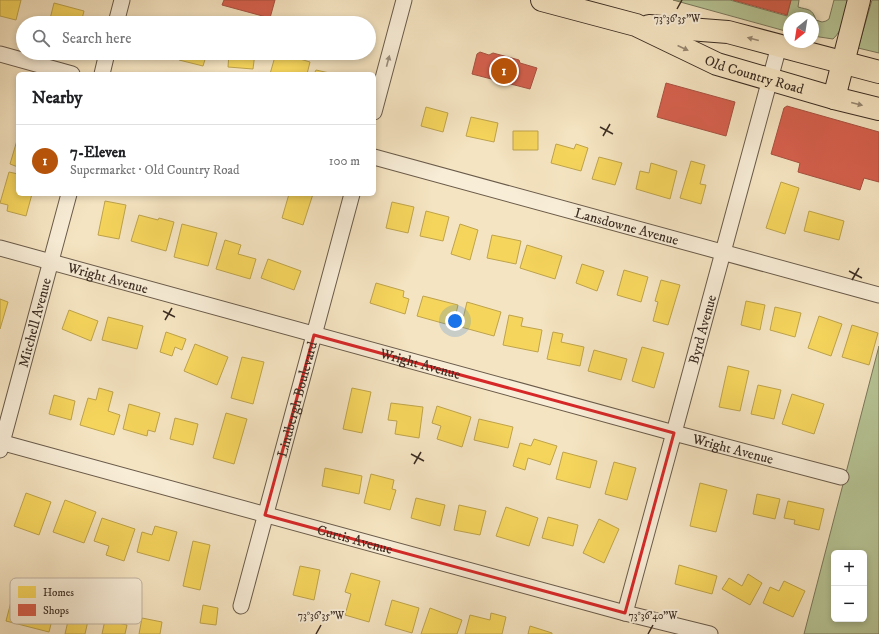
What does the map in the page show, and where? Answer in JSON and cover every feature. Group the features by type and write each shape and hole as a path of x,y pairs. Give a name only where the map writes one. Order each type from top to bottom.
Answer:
{"main road":[{"name":"Old Country Road","path":"542,0 636,25 728,32 879,72"},
{"path":"834,98 859,0"},
{"name":"Old Country Road","path":"636,25 717,64 834,98 879,109"}],"street":[{"path":"118,16 122,0"},
{"path":"376,105 404,0"},
{"name":"Byrd Avenue","path":"625,613 779,46"},
{"path":"0,54 16,58"},
{"path":"22,60 65,72"},
{"path":"103,72 106,60"},
{"name":"Lansdowne Avenue","path":"376,158 879,295"},
{"name":"Mitchell Avenue","path":"1,445 68,196"},
{"name":"Lindbergh Boulevard","path":"241,606 351,196"},
{"name":"Wright Avenue","path":"0,248 314,335 841,477"},
{"name":"Curtis Avenue","path":"1,445 625,613 710,634"}],"highlighted area":[{"path":"314,335 674,433 625,613 265,515"}],"green space":[{"path":"673,0 730,0 783,15 783,30"},
{"path":"791,0 799,0 798,7 812,12 788,12"},
{"path":"834,0 849,0 840,31 833,39 819,37 819,21 822,22 829,19"},
{"path":"872,0 879,0 879,53 858,48"},
{"path":"879,346 879,634 804,634"}],"building: Homes":[{"path":"0,0 21,0 16,20 0,16"},
{"path":"54,3 84,11 83,16 51,16"},
{"path":"179,60 205,60 203,66"},
{"path":"228,60 254,60 253,69 228,67"},
{"path":"274,60 303,60 310,62 308,72 271,72"},
{"path":"426,107 448,113 443,132 421,126"},
{"path":"471,117 498,123 494,142 466,136"},
{"path":"513,131 538,131 538,150 513,150"},
{"path":"16,144 16,166 10,164"},
{"path":"556,144 574,149 576,144 588,148 581,171 551,163"},
{"path":"599,157 622,163 615,185 592,179"},
{"path":"691,161 705,165 700,184 706,185 701,204 680,198"},
{"path":"651,163 677,171 670,199 636,189 640,171 649,173"},
{"path":"9,172 16,174 16,196 31,196 26,216 7,211 8,205 0,203"},
{"path":"781,182 799,188 785,234 766,228"},
{"path":"288,196 312,196 303,225 282,218"},
{"path":"105,201 126,205 119,239 98,235"},
{"path":"392,202 414,207 408,233 386,228"},
{"path":"426,211 449,217 443,241 420,236"},
{"path":"809,211 844,221 839,240 804,231"},
{"path":"139,215 174,222 166,251 131,241"},
{"path":"182,224 217,233 208,266 174,257"},
{"path":"460,224 478,230 470,260 451,254"},
{"path":"492,235 521,241 516,264 487,258"},
{"path":"225,240 241,245 238,254 256,259 250,279 216,269"},
{"path":"527,245 562,256 555,279 520,268"},
{"path":"268,259 301,271 294,290 261,278"},
{"path":"582,264 604,271 597,291 576,283"},
{"path":"624,270 648,277 641,302 617,295"},
{"path":"661,280 680,285 668,325 653,321 658,302 655,301"},
{"path":"376,283 404,291 403,297 409,299 405,314 370,303"},
{"path":"423,296 458,305 453,326 417,316"},
{"path":"0,299 8,302 0,329"},
{"path":"746,301 765,305 760,330 741,325"},
{"path":"467,302 501,312 494,336 461,327"},
{"path":"775,307 801,313 795,337 770,330"},
{"path":"69,310 98,321 91,341 62,329"},
{"path":"509,315 523,318 521,326 542,330 538,352 503,345"},
{"path":"819,316 842,324 831,356 808,348"},
{"path":"108,317 143,326 137,349 102,340"},
{"path":"852,325 878,333 869,365 842,357"},
{"path":"166,332 186,339 182,350 175,347 172,356 160,352"},
{"path":"553,332 563,334 561,342 584,347 580,366 547,359"},
{"path":"195,344 228,357 217,385 184,371"},
{"path":"642,347 664,353 654,388 632,381"},
{"path":"594,350 627,359 621,380 588,371"},
{"path":"242,357 264,362 253,404 231,398"},
{"path":"728,366 749,371 740,411 719,407"},
{"path":"758,385 781,390 774,419 751,414"},
{"path":"99,388 113,392 108,411 120,415 114,435 80,425 88,398 96,400"},
{"path":"352,388 371,392 362,433 343,429"},
{"path":"792,394 824,404 814,434 782,424"},
{"path":"54,395 75,401 71,420 49,414"},
{"path":"391,403 423,407 419,438 395,434 397,421 388,420"},
{"path":"129,404 160,413 155,432 148,430 147,436 123,429"},
{"path":"437,406 471,417 462,447 437,439 441,426 432,423"},
{"path":"226,413 247,419 234,464 213,458"},
{"path":"175,418 198,424 193,445 170,439"},
{"path":"479,419 513,427 508,448 474,440"},
{"path":"534,439 557,446 550,465 528,458 525,470 513,466 520,443 531,446"},
{"path":"563,452 597,461 590,488 556,479"},
{"path":"614,462 636,468 627,500 605,494"},
{"path":"325,468 362,476 359,494 322,486"},
{"path":"371,474 394,480 392,489 396,490 390,510 364,503"},
{"path":"700,483 727,490 716,532 690,526"},
{"path":"26,493 51,502 39,535 14,526"},
{"path":"757,494 780,499 775,519 753,514"},
{"path":"416,498 445,505 440,526 411,518"},
{"path":"65,500 96,512 84,543 53,532"},
{"path":"788,501 824,509 819,530 794,524 795,520 784,518"},
{"path":"459,505 486,511 480,535 454,530"},
{"path":"506,507 538,518 529,546 496,536"},
{"path":"548,517 578,525 573,546 542,538"},
{"path":"102,518 135,529 124,561 106,555 109,546 94,541"},
{"path":"599,519 619,529 604,563 583,553"},
{"path":"155,526 177,532 169,561 137,552 142,532 152,535"},
{"path":"193,541 210,545 200,590 183,586"},
{"path":"679,565 717,576 712,594 675,584"},
{"path":"300,566 320,570 314,600 293,595"},
{"path":"351,573 380,581 369,622 345,615 351,594 345,592"},
{"path":"748,574 762,583 750,605 722,589 729,578 742,586"},
{"path":"784,581 805,591 793,617 763,603 770,587 779,591"},
{"path":"392,600 419,608 412,633 385,625"},
{"path":"203,605 218,608 216,625 200,623"},
{"path":"10,606 10,622 6,621"},
{"path":"430,608 462,620 457,634 421,634"},
{"path":"491,613 506,617 502,634 465,634 470,615 490,620"},
{"path":"142,618 162,622 160,634 139,634"},
{"path":"18,624 51,624 49,632"},
{"path":"67,624 87,624 85,634 65,634"},
{"path":"104,624 127,625 125,634 102,634"},
{"path":"530,626 552,633 552,634 528,634"}],"building: Shops":[{"path":"224,0 275,0 271,16 263,16 222,5"},
{"path":"733,0 791,0 788,12 783,12 783,14"},
{"path":"480,52 489,55 493,53 519,60 520,63 537,68 530,89 472,74 477,54"},
{"path":"666,83 735,102 726,136 657,117"},
{"path":"787,106 879,132 879,182 864,178 860,190 798,172 800,163 771,154 784,108"}],"place":[{"name":"7-Eleven","path":"504,71"}]}
